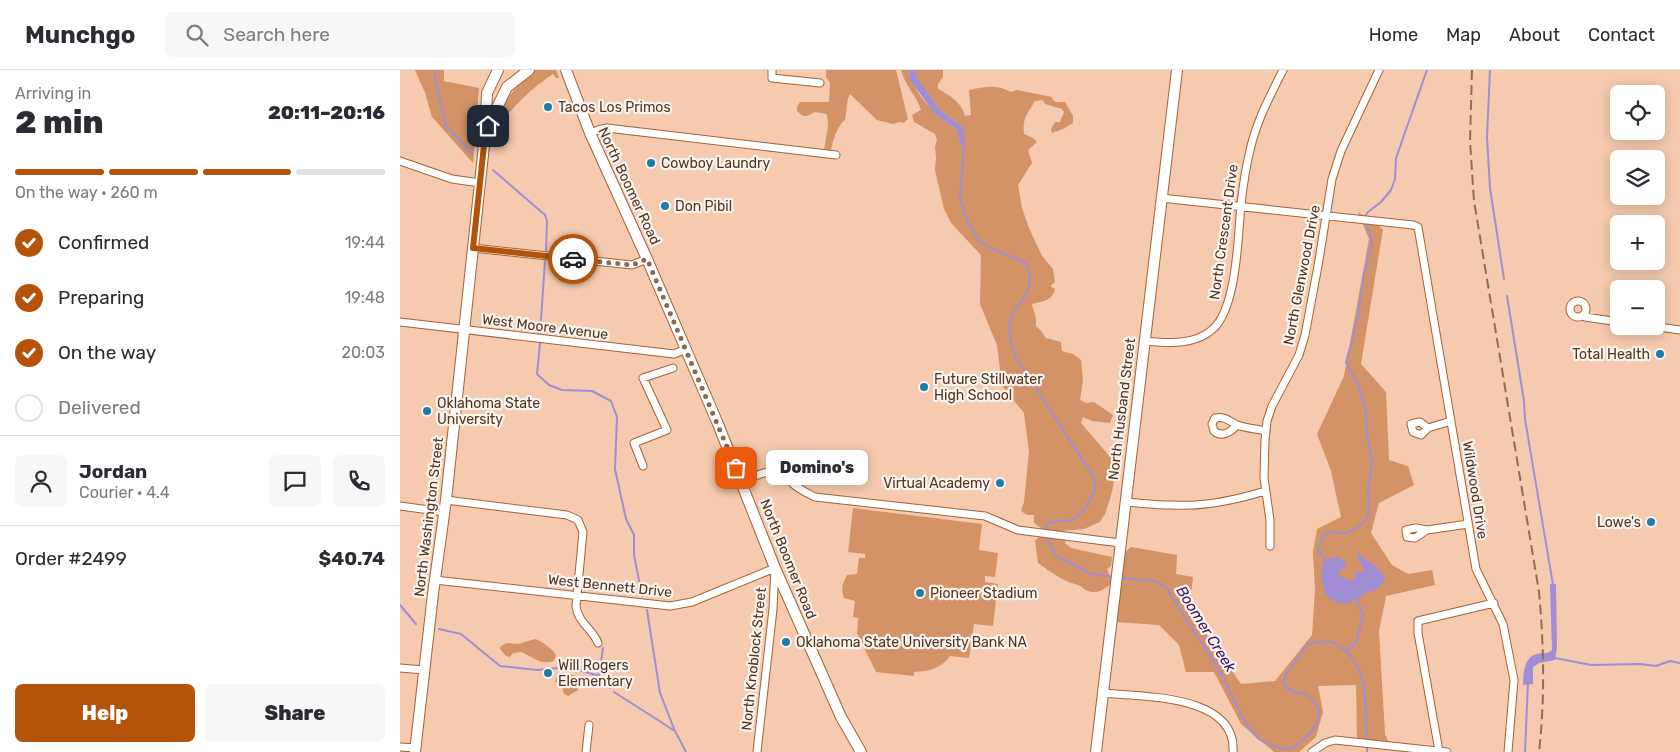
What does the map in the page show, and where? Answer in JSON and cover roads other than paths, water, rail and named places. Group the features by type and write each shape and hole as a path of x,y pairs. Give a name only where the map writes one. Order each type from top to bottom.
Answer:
{"main road":[{"name":"North Washington Street","path":"415,750 446,500 485,136 487,93 498,70"},
{"name":"North Washington Street","path":"485,136 492,116 507,87 529,70"},
{"name":"North Boomer Road","path":"566,70 590,133 686,349 775,568 841,717 861,752"},
{"name":"North Husband Street","path":"1096,752 1177,70"}],"street":[{"path":"772,70 772,78 820,83"},
{"name":"North Crescent Drive","path":"1144,341 1169,343 1192,340 1213,329 1221,320 1230,298 1238,246 1246,169 1254,133 1261,113 1283,70"},
{"name":"North Glenwood Drive","path":"1270,546 1270,520 1265,491 1266,431 1272,406 1299,355 1305,335 1332,179 1340,151 1379,70"},
{"path":"590,133 608,128 836,156"},
{"path":"400,161 452,179 480,183"},
{"path":"1161,198 1326,217"},
{"name":"Wildwood Drive","path":"1326,217 1418,228 1476,569 1503,624 1514,680 1508,752"},
{"path":"473,248 632,265 647,259"},
{"path":"1584,314 1585,317 1610,321"},
{"name":"West Moore Avenue","path":"400,322 674,354 686,349"},
{"path":"1665,328 1680,330"},
{"path":"643,466 634,443 667,430 643,378 673,368"},
{"path":"1428,428 1451,421"},
{"path":"1237,425 1266,431"},
{"path":"742,484 750,478 769,472 779,473 786,475 791,482 804,492 816,497 985,516 1018,530 1120,543"},
{"path":"1125,502 1173,506 1206,503 1265,491"},
{"path":"446,500 567,515 578,520 583,532 576,606 579,618 592,632 598,642"},
{"path":"400,506 444,512"},
{"path":"1427,530 1468,524"},
{"name":"West Bennett Drive","path":"435,580 670,606 692,602 775,568"},
{"name":"North Knoblock Street","path":"757,752 773,609 775,568"},
{"path":"1312,752 1325,743 1335,740 1443,751 1418,633 1418,621 1494,604"},
{"path":"400,668 424,670"},
{"path":"1103,693 1182,701 1206,709 1219,718 1229,731 1234,745 1233,752"},
{"path":"586,752 589,725"},
{"path":"400,747 415,750"}],"waterway":[{"path":"436,70 435,76 445,124 472,154"},
{"path":"1364,217 1391,190 1395,179 1396,158 1427,70"},
{"path":"1490,70 1487,137 1490,188 1504,279"},
{"name":"Boomer Creek","path":"964,145 960,198 968,222 979,241 990,248 1026,263 1029,272 1030,282 1028,291 1011,318 1010,334 1015,356 1095,480 1094,493 1084,510 1070,520 1047,524 1045,531"},
{"path":"493,170 545,215 547,221 546,251"},
{"path":"1325,560 1319,551 1321,539 1328,532 1345,533 1353,530 1368,517 1368,492 1372,461 1367,436 1366,410 1358,384 1346,362 1357,322 1364,274 1372,243 1370,232 1365,222"},
{"path":"540,334 545,261"},
{"path":"1507,296 1524,401 1525,419 1553,585"},
{"path":"540,343 537,374 549,385 562,390 592,391 611,401 617,417 615,469 626,519 634,535 634,555 642,596"},
{"name":"Boomer Creek","path":"1046,536 1055,555 1091,574 1114,577"},
{"name":"Boomer Creek","path":"1121,578 1156,581 1167,588 1221,673 1250,729 1262,741 1275,746 1288,749 1294,747 1308,735 1319,717 1319,711 1312,699 1304,693 1292,691 1284,685 1283,682 1286,674 1308,644 1325,641 1336,645 1351,656 1362,678 1366,703 1367,741"},
{"path":"1345,651 1356,643 1363,615 1356,598"},
{"path":"400,605 416,624"},
{"path":"647,610 660,693 675,731 686,752"},
{"path":"439,629 461,634 500,666 537,670 569,667 599,676"},
{"path":"603,648 599,676 610,688"},
{"path":"1555,658 1591,665 1640,664 1656,666 1670,661 1680,663"},
{"path":"1525,752 1528,682"},
{"path":"614,692 675,731"},
{"name":"Boomer Creek","path":"1367,746 1367,752"}],"railway":[{"path":"1472,70 1470,141 1474,201 1539,592 1543,672 1539,752"}],"place":[{"name":"Tacos Los Primos","path":"548,107"},
{"name":"Cowboy Laundry","path":"651,163"},
{"name":"Don Pibil","path":"665,206"},
{"name":"Total Health","path":"1660,354"},
{"name":"Future Stillwater High School","path":"924,387"},
{"name":"Oklahoma State University","path":"427,411"},
{"name":"Domino's","path":"736,468"},
{"name":"Virtual Academy","path":"1000,483"},
{"name":"Lowe's","path":"1651,522"},
{"name":"Pioneer Stadium","path":"920,593"},
{"name":"Oklahoma State University Bank NA","path":"786,642"},
{"name":"Will Rogers Elementary","path":"548,673"}]}
